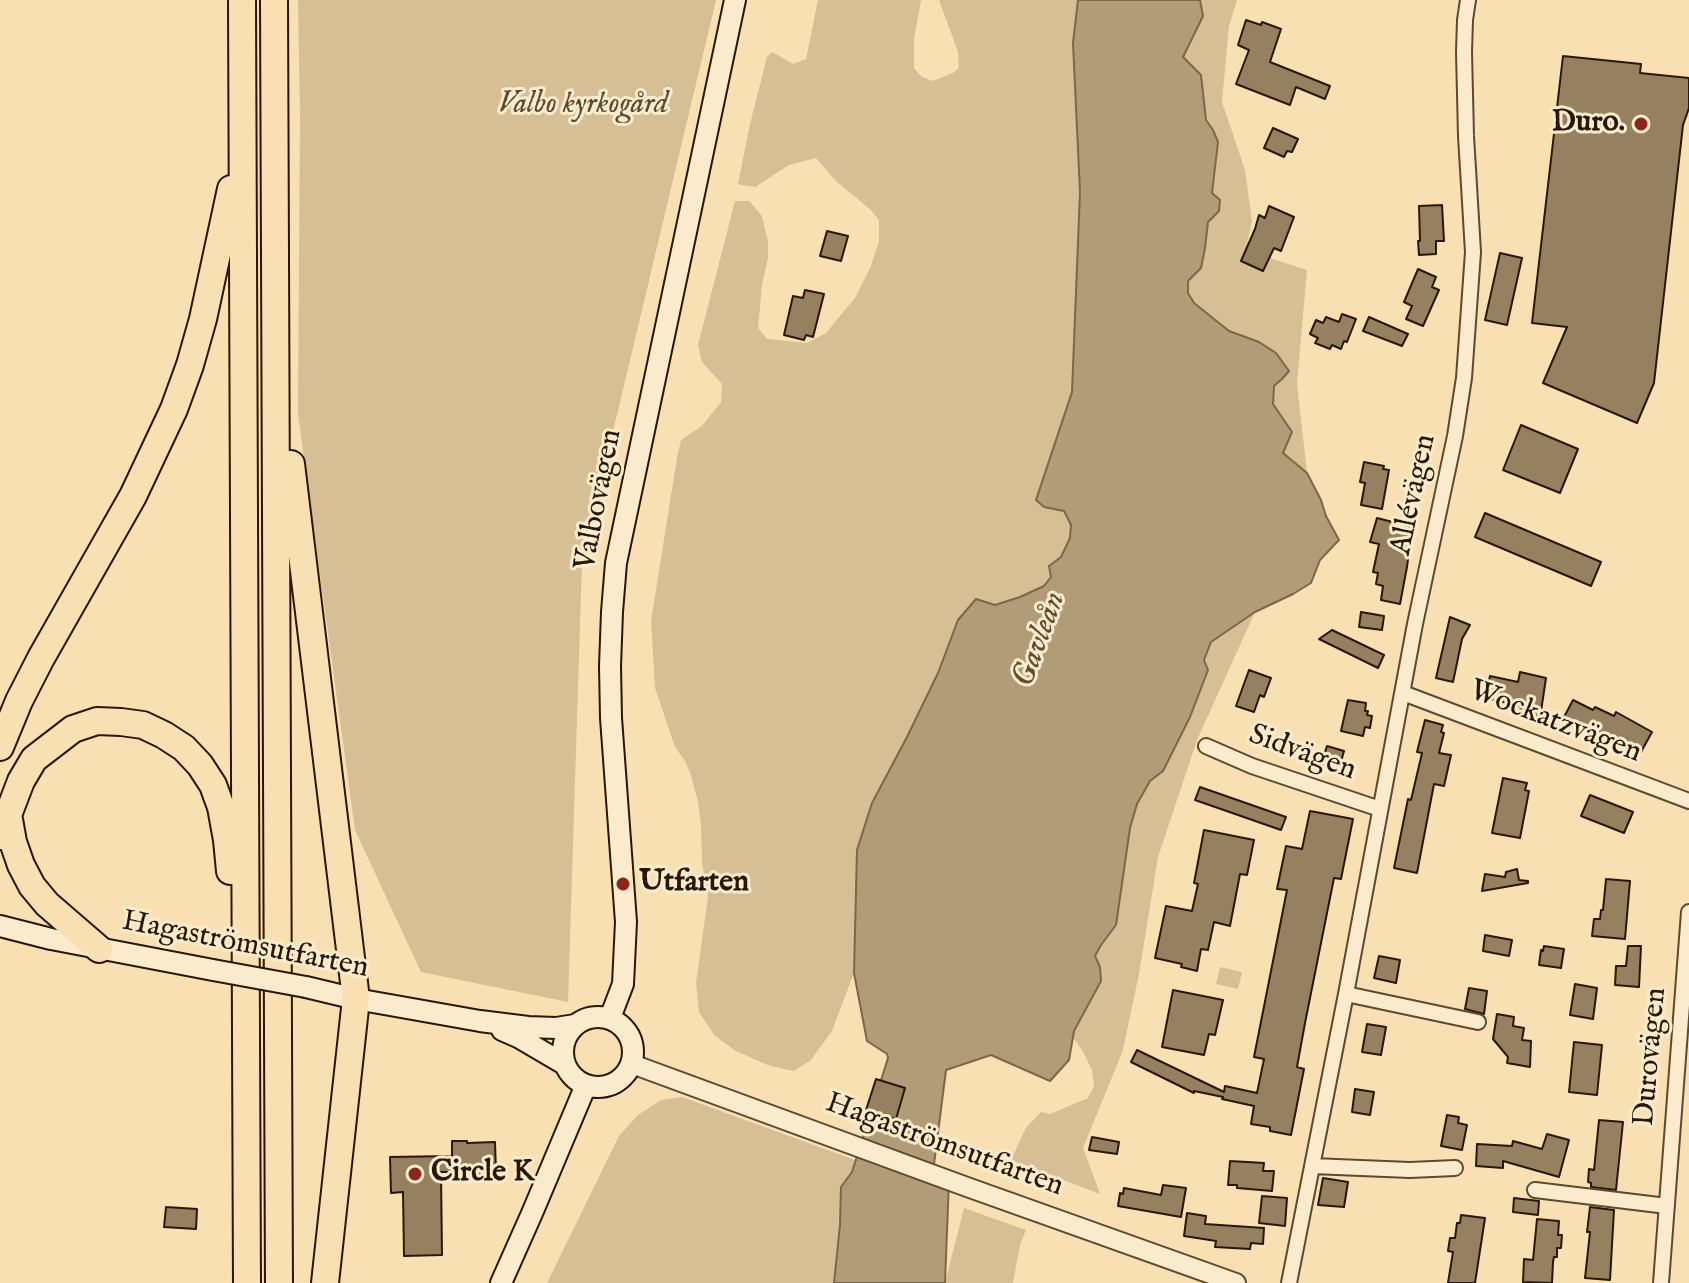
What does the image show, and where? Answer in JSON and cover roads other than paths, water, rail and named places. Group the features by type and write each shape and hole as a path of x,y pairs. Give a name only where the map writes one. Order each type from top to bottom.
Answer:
{"highway":[{"path":"242,0 247,1283"},
{"path":"274,0 279,1283"},
{"path":"0,747 41,658 133,496 174,409 203,319 242,134"},
{"path":"276,344 356,999 325,1283"},
{"path":"99,949 47,904 32,886 4,825 21,781 34,759 73,729 97,721 143,725 184,748 213,785 221,807 227,840 245,1030"}],"main road":[{"name":"Valbovägen","path":"610,1018 623,984 626,922 611,705 616,563 735,0"},
{"name":"Hagaströmsutfarten","path":"0,926 99,949 480,1021 556,1028 575,1025 587,1018 610,1018"},
{"path":"501,1283 586,1085 608,1086 626,1074 632,1064 634,1053 628,1032 610,1018"},
{"name":"Hagaströmsutfarten","path":"480,1021 518,1037 564,1064 569,1073 586,1085"},
{"path":"564,1064 563,1043 575,1025"}],"street":[{"name":"Allévägen","path":"1289,1283 1464,378 1473,252 1464,52 1468,0"},
{"name":"Wockatzvägen","path":"1403,693 1689,801"},
{"name":"Sidvägen","path":"1206,746 1252,766 1380,809"},
{"name":"Durovägen","path":"1661,1283 1689,912"},
{"path":"1346,994 1478,1022"},
{"name":"Hagaströmsutfarten","path":"632,1064 1236,1283"},
{"path":"1312,1166 1410,1170 1455,1168"},
{"path":"1535,1190 1667,1206"}],"water":[{"name":"Gavleån","path":"1078,0 1200,0 1203,16 1183,57 1201,75 1206,120 1218,142 1212,193 1220,200 1219,211 1208,222 1201,268 1188,281 1188,293 1194,303 1229,331 1259,342 1276,353 1289,371 1274,386 1273,404 1292,432 1283,453 1307,473 1339,540 1320,560 1311,583 1255,612 1211,642 1204,660 1208,670 1190,717 1163,771 1150,781 1137,804 1130,828 1116,925 1095,956 1101,981 1074,1031 1069,1060 1050,1081 991,1055 946,1070 933,1172 949,1180 945,1283 834,1283 841,1187 852,1172 888,1058 887,1054 867,1041 854,973 857,850 872,803 938,673 958,620 976,599 995,605 1044,586 1051,577 1049,566 1061,557 1070,538 1071,525 1064,511 1044,507 1036,500 1072,392 1080,192 1073,43"}],"place":[{"name":"Duro.","path":"1641,124"},
{"name":"Utfarten","path":"623,884"},
{"name":"Circle K","path":"415,1174"}],"park label":[{"name":"Valbo kyrkogård","path":"583,106"}]}
